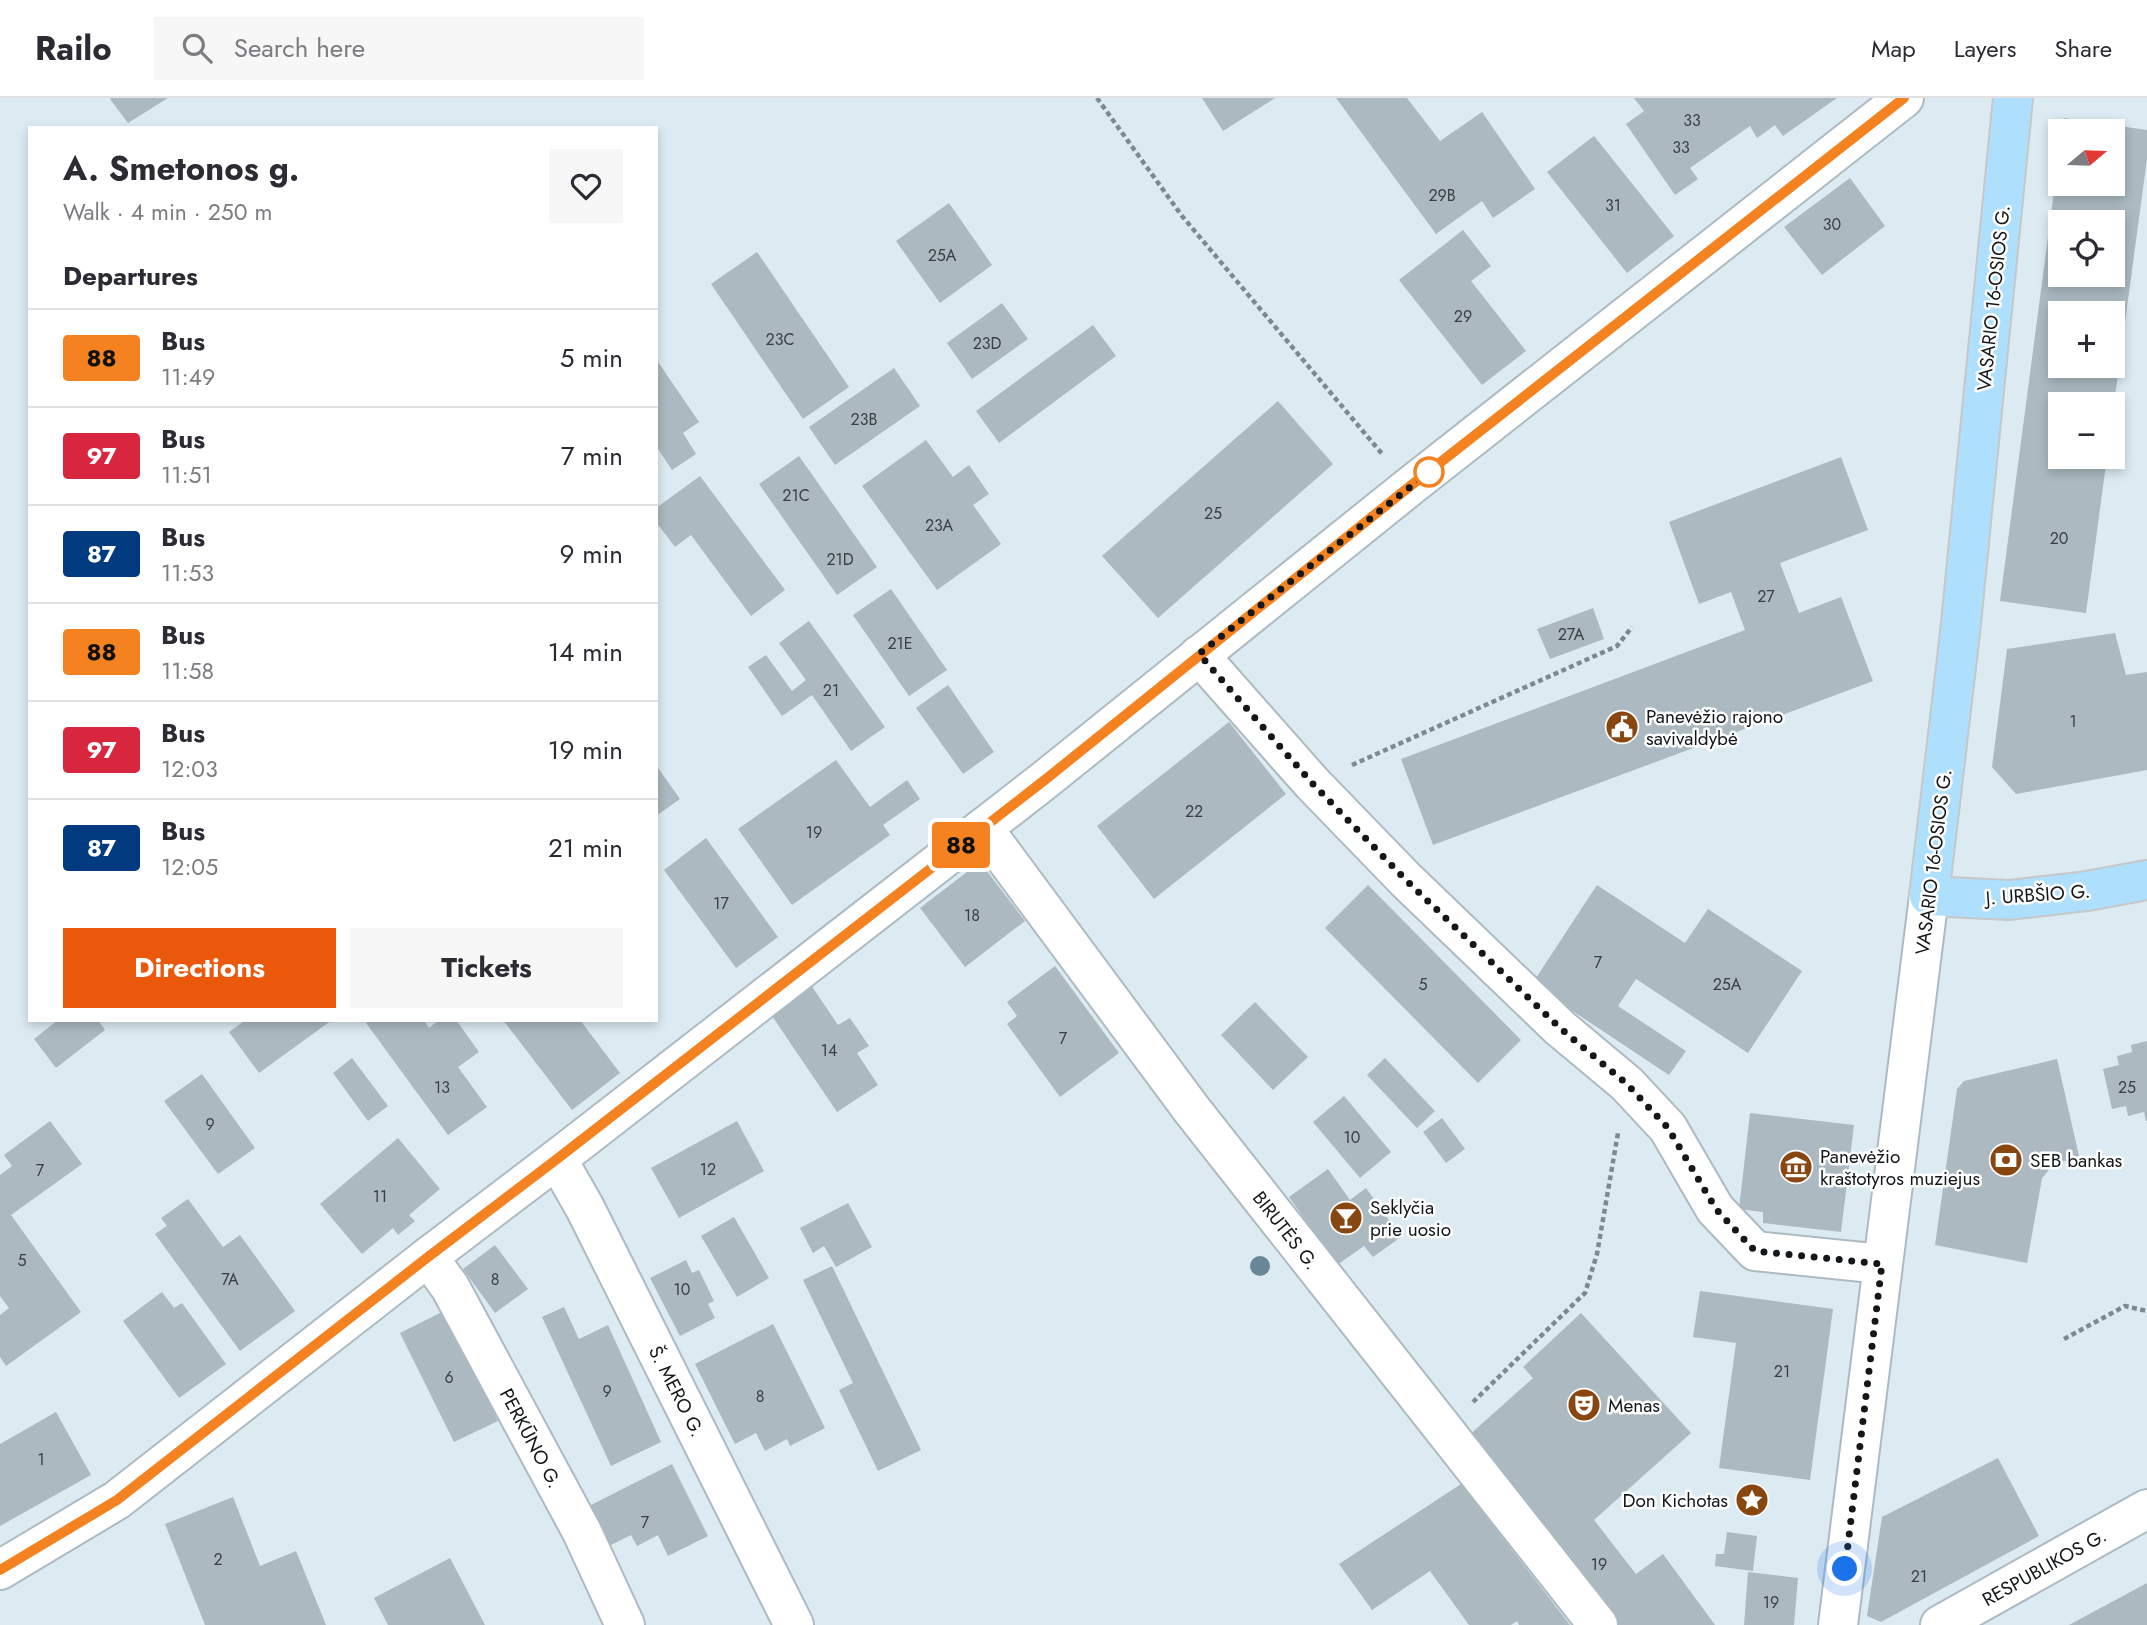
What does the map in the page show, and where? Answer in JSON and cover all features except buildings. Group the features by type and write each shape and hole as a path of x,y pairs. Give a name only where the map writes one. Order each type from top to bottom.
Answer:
{"main road":[{"name":"VASARIO 16-OSIOS G.","path":"1929,896 1960,634 2013,98"},
{"name":"J. URBŠIO G.","path":"1929,896 2009,900 2087,891 2147,880"}],"street":[{"path":"0,1570 117,1500 984,828 1199,654 1904,98"},
{"path":"1199,654 1312,783 1406,880 1560,1028 1627,1084 1668,1128 1716,1209 1755,1251 1882,1264"},
{"name":"BIRUTĖS G.","path":"984,828 1192,1110 1598,1625"},
{"name":"VASARIO 16-OSIOS G.","path":"1839,1625 1929,896"},
{"name":"Š. MERO G.","path":"557,1159 585,1208 794,1625"},
{"name":"PERKŪNO G.","path":"428,1257 450,1287 582,1532 625,1625"},
{"name":"RESPUBLIKOS G.","path":"1940,1625 2147,1509"}],"path":[{"path":"1097,98 1182,216 1373,443"},
{"path":"1312,783 1617,646 1632,627"},
{"path":"1440,1425 1511,1367 1586,1293 1597,1254 1627,1084"},
{"path":"2064,1339 2125,1306 2147,1311"}],"bus line":[{"name":"88","path":"0,1570 117,1500 1046,779 1409,487 1904,98"}],"place":[{"name":"Panevėžio rajono savivaldybė","path":"1622,727"},
{"name":"SEB bankas","path":"2006,1160"},
{"name":"Panevėžio kraštotyros muziejus","path":"1796,1167"},
{"name":"Seklyčia prie uosio","path":"1346,1218"},
{"name":"Menas","path":"1584,1405"},
{"name":"Don Kichotas","path":"1752,1500"}],"route":[{"path":"1429,472 1199,654 1312,783 1406,880 1560,1028 1627,1084 1668,1128 1716,1209 1755,1251 1882,1264 1845,1569"}]}
